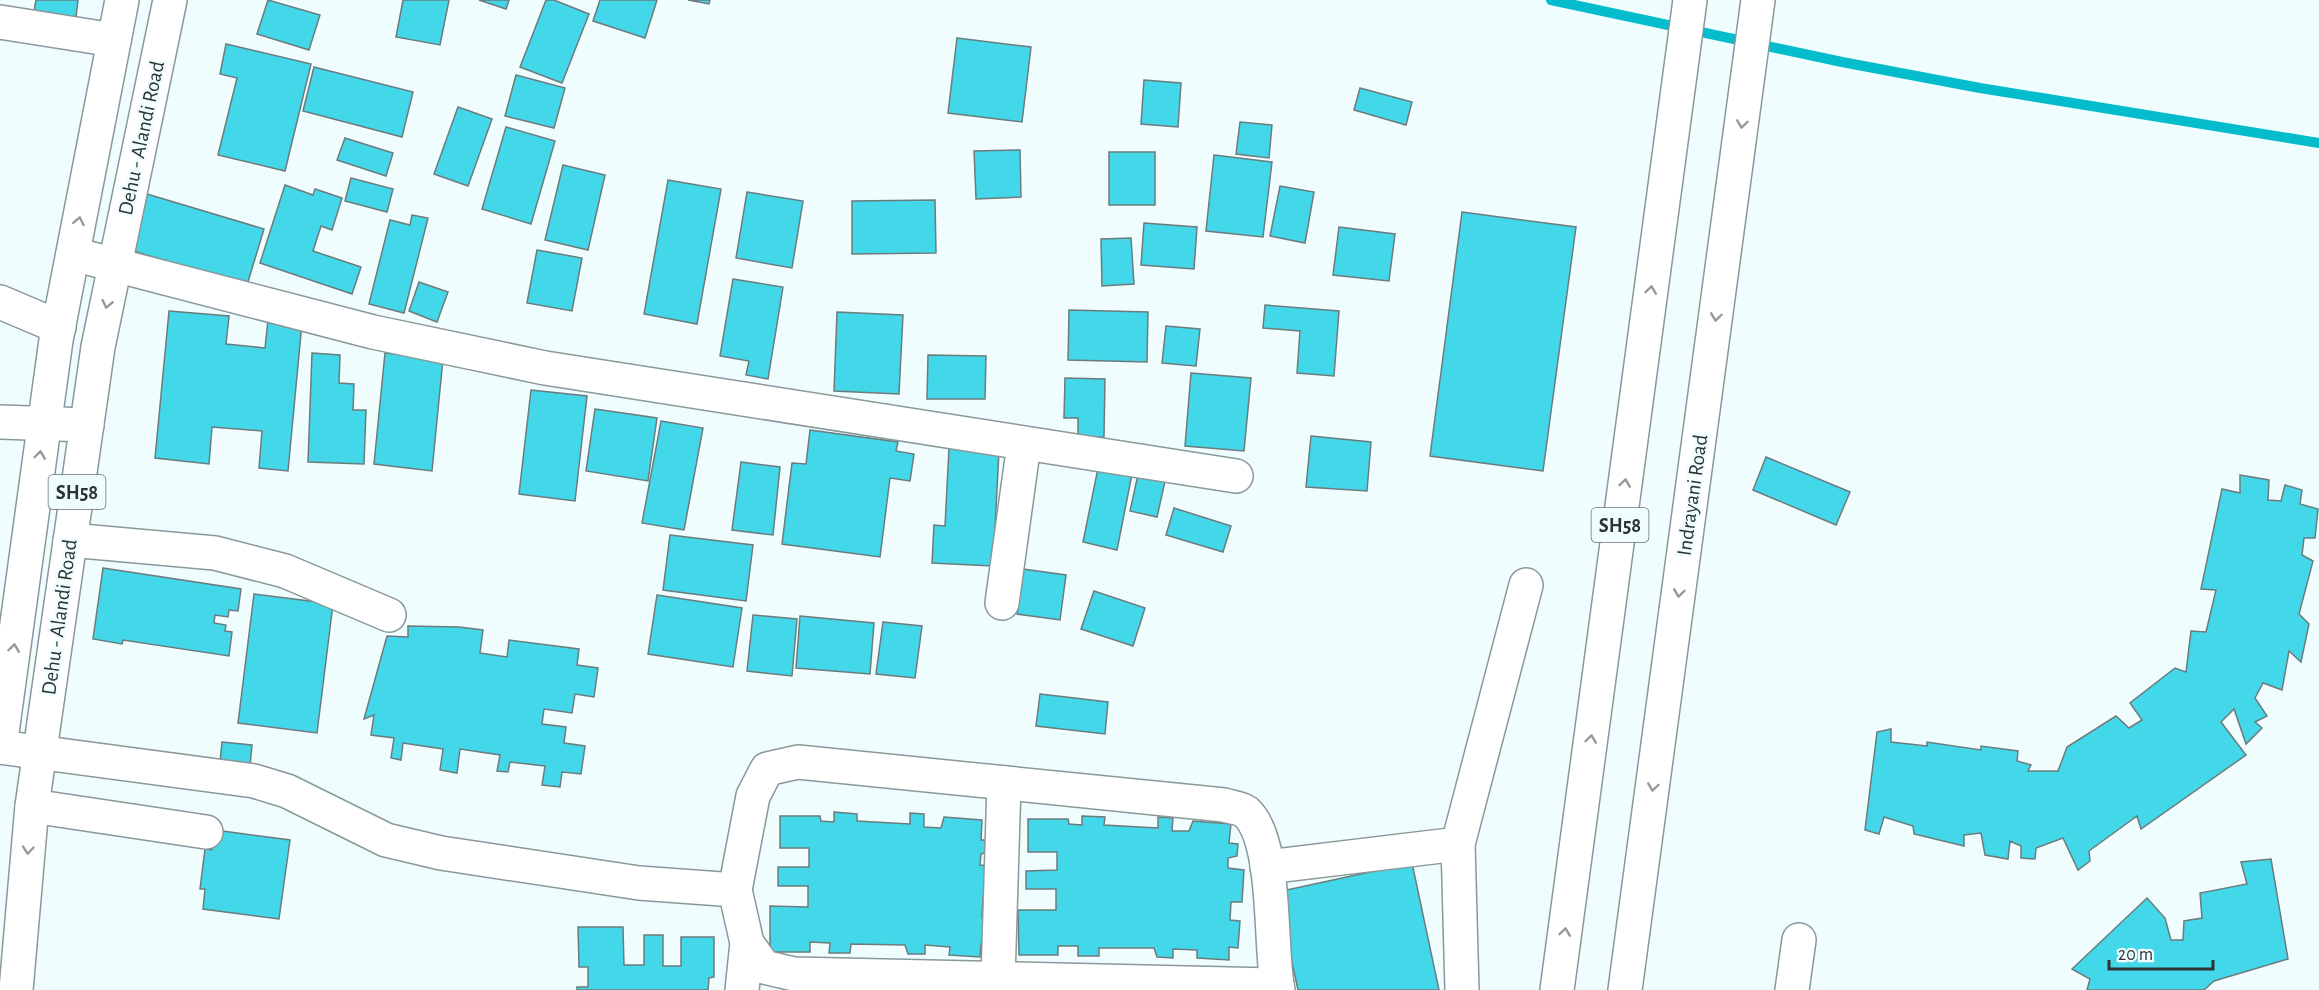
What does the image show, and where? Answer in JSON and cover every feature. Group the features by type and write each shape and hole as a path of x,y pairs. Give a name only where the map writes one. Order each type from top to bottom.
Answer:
{"main road":[{"name":"Dehu - Alandi Road","path":"0,747 5,682 59,327 122,0"},
{"name":"Dehu - Alandi Road","path":"16,990 32,806 98,346 170,0"},
{"name":"SH58","path":"1557,990 1690,2"},
{"name":"Indrayani Road","path":"1625,990 1757,10"},
{"path":"0,22 114,40"},
{"path":"73,254 373,333 545,368 1236,476"},
{"path":"0,302 59,327"},
{"path":"0,422 87,425"},
{"path":"1002,603 1024,444"},
{"path":"70,540 215,553 285,571 389,615"},
{"path":"1462,990 1458,844 1526,585"},
{"path":"0,747 254,781 287,790 386,840 441,853 639,883 735,890"},
{"path":"742,990 747,943 735,890 753,796 767,769 798,762 1224,805 1245,811 1261,834 1267,867 1277,988 794,974 764,967 747,943"},
{"path":"998,979 1004,783"},
{"path":"32,806 206,832"},
{"path":"1267,867 1458,844"},
{"path":"1792,990 1799,940"}],"building":[{"path":"36,0 78,0 76,17 34,11"},
{"path":"268,0 320,15 309,50 257,34"},
{"path":"403,0 449,0 440,45 396,37"},
{"path":"479,0 509,0 506,9"},
{"path":"546,0 554,0 589,14 562,83 520,67"},
{"path":"600,0 657,0 645,38 593,21"},
{"path":"688,0 710,0 709,4"},
{"path":"957,38 1031,47 1022,122 948,113"},
{"path":"226,44 311,64 285,171 218,155 237,78 220,74"},
{"path":"314,67 413,92 402,137 303,111"},
{"path":"516,75 565,88 554,128 505,116"},
{"path":"1144,80 1181,83 1178,127 1141,124"},
{"path":"1360,88 1412,102 1406,125 1354,110"},
{"path":"458,107 492,119 468,186 434,174"},
{"path":"1240,122 1272,125 1269,158 1236,154"},
{"path":"506,127 555,141 531,224 482,209"},
{"path":"345,138 393,153 386,176 337,160"},
{"path":"1020,150 1021,197 976,199 974,151"},
{"path":"1109,152 1155,152 1155,205 1109,205"},
{"path":"1214,155 1272,162 1263,237 1206,231"},
{"path":"563,165 605,175 588,250 545,240"},
{"path":"351,178 393,189 387,212 345,201"},
{"path":"668,180 721,189 697,324 644,314"},
{"path":"285,185 313,195 315,189 342,198 332,230 321,226 313,251 361,267 352,294 260,263"},
{"path":"1280,186 1314,192 1305,243 1270,236"},
{"path":"747,192 803,201 792,268 736,258"},
{"path":"147,194 264,229 247,285 130,250"},
{"path":"935,200 936,253 852,254 852,201"},
{"path":"1462,212 1576,227 1543,471 1430,456"},
{"path":"412,215 428,218 404,313 369,304 390,220 410,225"},
{"path":"1144,223 1197,227 1194,269 1141,265"},
{"path":"1339,227 1395,234 1389,281 1333,275"},
{"path":"1131,238 1134,284 1102,286 1101,239"},
{"path":"537,250 582,258 572,311 527,303"},
{"path":"733,279 783,287 768,379 746,375 749,361 720,356"},
{"path":"419,282 448,292 437,322 409,311"},
{"path":"1265,305 1339,311 1334,376 1297,373 1300,331 1263,328"},
{"path":"1069,310 1148,312 1147,362 1068,360"},
{"path":"169,311 229,316 226,344 265,348 268,320 302,323 288,471 259,468 262,431 212,427 209,464 155,458"},
{"path":"837,312 903,315 899,394 834,391"},
{"path":"1166,326 1200,329 1196,366 1162,363"},
{"path":"312,353 340,355 339,383 354,384 353,410 366,410 364,464 308,462"},
{"path":"385,353 443,359 432,471 374,464"},
{"path":"928,355 986,356 985,399 927,399"},
{"path":"1191,373 1251,378 1244,451 1185,446"},
{"path":"1065,378 1105,379 1104,437 1078,437 1078,418 1064,418"},
{"path":"531,390 587,396 575,501 519,494"},
{"path":"595,409 657,418 648,481 586,471"},
{"path":"661,421 703,428 684,530 642,523"},
{"path":"810,430 898,442 896,451 914,454 910,481 890,478 880,557 782,544 792,463 806,464"},
{"path":"1311,436 1371,442 1367,491 1306,487"},
{"path":"949,448 999,451 993,566 932,563 934,525 945,526"},
{"path":"1766,457 1850,492 1836,525 1753,490"},
{"path":"741,462 780,467 773,535 732,530"},
{"path":"1098,468 1132,474 1117,550 1083,542"},
{"path":"1139,470 1166,477 1157,517 1130,511"},
{"path":"2240,475 2269,480 2268,500 2281,501 2285,485 2302,490 2300,504 2318,509 2315,538 2304,538 2302,555 2313,561 2299,614 2309,624 2301,662 2289,651 2282,690 2263,683 2255,698 2267,716 2255,722 2262,728 2246,744 2234,709 2221,722 2246,755 2141,829 2137,816 2089,851 2090,861 2078,870 2063,838 2036,848 2035,859 2021,858 2021,846 2010,841 2008,859 1985,855 1981,833 1964,835 1964,846 1914,834 1913,826 1884,817 1879,834 1865,830 1877,732 1891,729 1891,742 1927,746 1927,742 1981,750 1981,746 2018,751 2017,761 2031,765 2028,771 2058,771 2067,747 2116,716 2129,728 2142,720 2130,703 2175,668 2186,672 2191,631 2206,632 2216,590 2201,589 2222,489 2240,493"},
{"path":"1174,508 1231,526 1223,552 1166,535"},
{"path":"670,535 753,545 746,601 663,590"},
{"path":"103,568 241,589 238,611 229,610 228,617 215,615 214,623 226,625 225,631 232,632 229,656 123,640 122,644 93,639"},
{"path":"1023,569 1066,575 1060,620 1017,614"},
{"path":"1094,591 1145,608 1133,646 1081,629"},
{"path":"254,594 333,604 317,733 238,723"},
{"path":"657,595 742,608 733,667 648,654"},
{"path":"753,615 797,619 792,676 747,671"},
{"path":"800,616 874,623 870,674 796,668"},
{"path":"883,622 922,626 915,678 876,674"},
{"path":"408,626 483,630 480,653 507,657 509,640 579,649 577,665 598,668 594,697 575,694 572,713 544,709 542,724 566,727 564,743 585,746 581,774 562,772 560,787 542,785 545,766 510,762 508,772 497,771 500,755 460,749 457,773 440,770 443,749 403,743 401,760 391,758 394,738 371,735 374,715 364,719 387,636 408,637"},
{"path":"1040,694 1108,702 1105,734 1036,726"},
{"path":"222,742 252,745 249,776 219,773"},
{"path":"834,812 857,814 857,821 910,824 910,813 924,814 924,827 941,828 944,817 982,820 981,840 989,840 988,852 981,854 980,865 996,866 993,899 983,898 982,917 992,917 990,944 981,944 980,957 949,955 950,947 925,945 925,954 908,954 905,945 851,944 850,953 829,953 830,943 810,942 810,952 770,952 770,906 808,907 808,886 778,886 778,867 809,867 809,848 780,848 780,816 820,816 821,821 834,822"},
{"path":"1082,816 1105,817 1104,825 1158,828 1158,817 1173,818 1172,831 1189,831 1193,821 1231,824 1229,843 1238,844 1237,856 1228,858 1228,868 1244,870 1242,902 1231,902 1230,920 1240,921 1238,948 1229,947 1229,960 1197,958 1197,950 1173,949 1173,958 1157,957 1154,948 1099,948 1099,956 1078,956 1078,946 1058,946 1058,955 1019,955 1018,910 1056,910 1056,889 1026,889 1026,871 1057,870 1057,852 1028,852 1028,819 1068,819 1069,824 1082,825"},
{"path":"215,830 290,840 279,919 203,909 205,889 200,889 205,849 212,850"},
{"path":"2271,859 2288,959 2214,981 2204,990 2087,990 2090,979 2072,969 2147,898 2165,918 2171,940 2183,940 2184,921 2202,918 2200,893 2247,884 2241,862"},
{"path":"1412,863 1439,990 1298,990 1277,892"},
{"path":"578,927 623,927 624,965 644,965 644,935 663,935 663,966 681,966 681,937 714,937 714,977 709,978 708,990 577,990 577,987 588,987 588,967 579,967"}],"waterway":[{"path":"1551,0 1842,62 1980,88 2319,143"}]}
